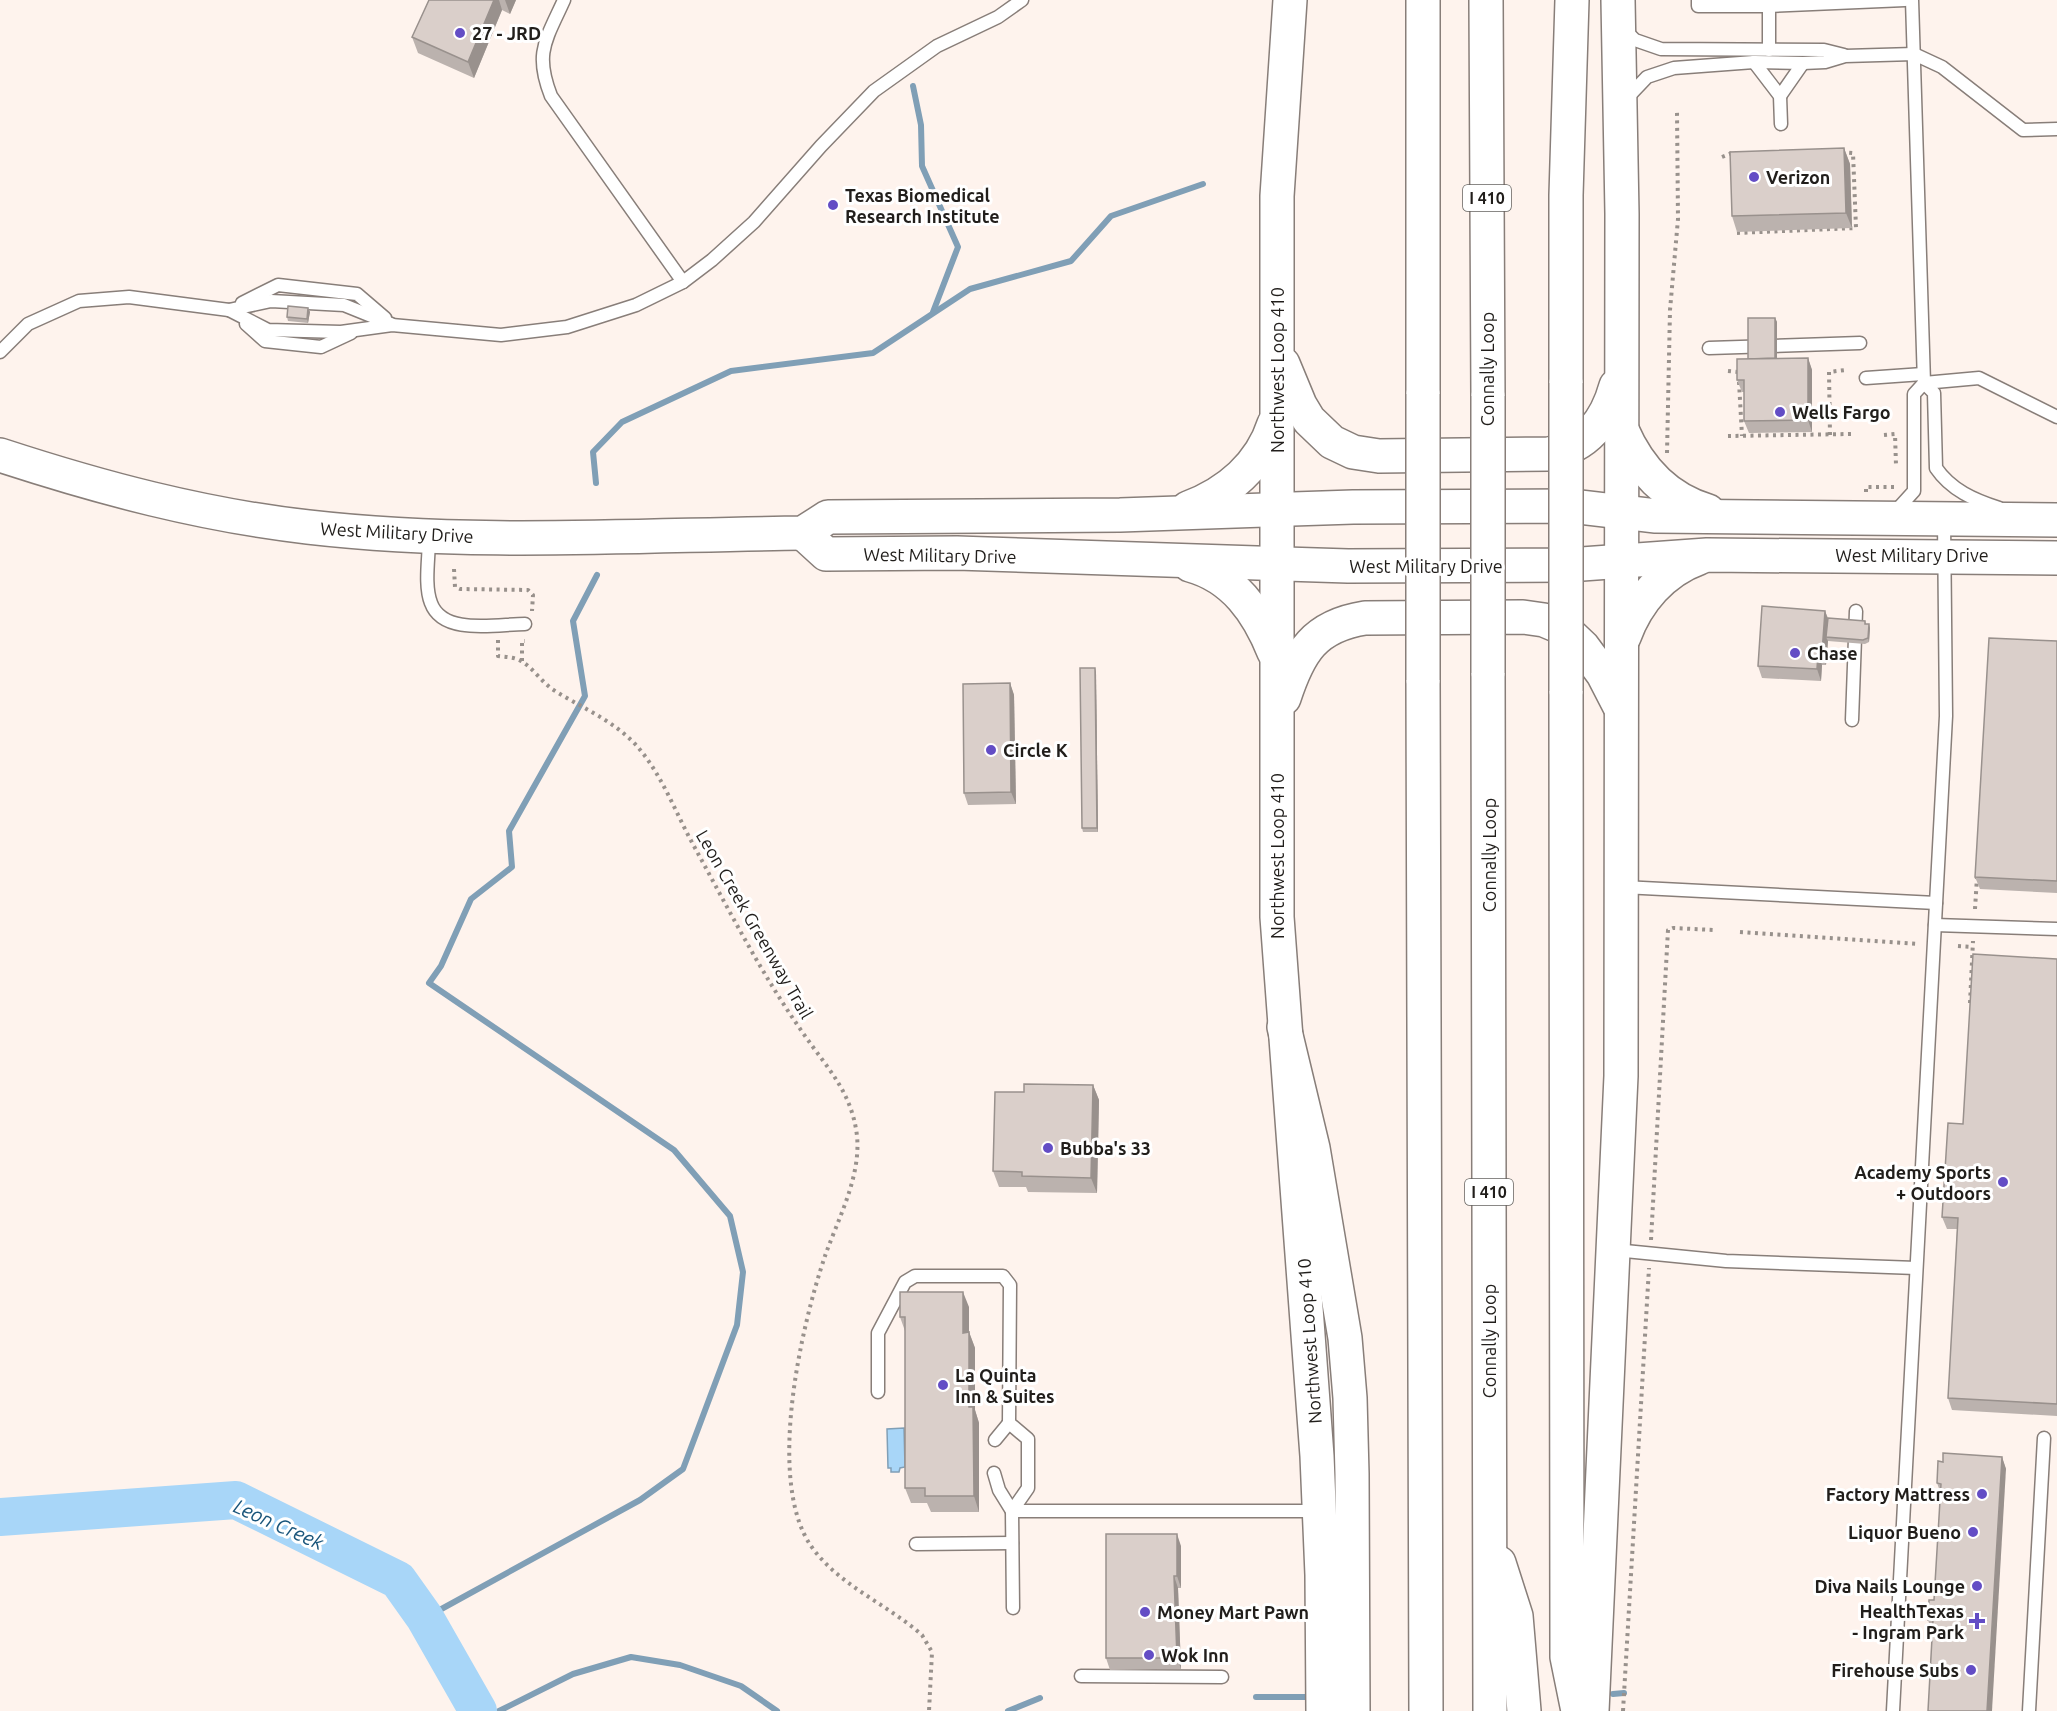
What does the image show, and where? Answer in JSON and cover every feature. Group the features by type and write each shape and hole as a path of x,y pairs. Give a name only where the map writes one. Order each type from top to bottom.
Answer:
{"main road":[{"name":"Northwest Loop 410","path":"1290,0 1277,196 1277,917 1320,1511 1323,1711"},
{"path":"1423,0 1425,1708"},
{"name":"Connally Loop","path":"1486,0 1490,1711"},
{"path":"1572,0 1566,195 1567,1645 1578,1711"},
{"path":"1592,1711 1621,1076 1621,106 1619,12"},
{"path":"1276,342 1300,405 1316,427 1343,448 1379,456 1550,454 1563,451 1584,440 1606,415 1621,358"},
{"path":"1182,510 1210,498 1244,474 1265,446 1277,413"},
{"path":"1621,427 1644,468 1670,494 1695,507 1736,516"},
{"name":"West Military Drive","path":"0,455 127,494 217,514 309,527 429,537 802,533 828,516 1120,515 1182,510 1570,506 1656,516 1736,516 1878,508 1944,517 2043,519"},
{"name":"West Military Drive","path":"802,533 826,554 957,553 1278,565 1568,565 1707,555 1944,555 2057,558"},
{"path":"1621,651 1628,627 1646,596 1684,564 1707,555"},
{"path":"1168,561 1204,570 1236,590 1254,612 1277,660"},
{"path":"1277,718 1294,668 1310,644 1335,625 1365,618 1523,617 1544,620 1563,628 1583,647 1603,674 1620,709"},
{"path":"1284,1027 1313,1148 1345,1338 1350,1398 1352,1474 1353,1711"},
{"path":"1489,1533 1516,1616 1524,1711"}],"lane":[{"path":"564,0 542,48 542,73 551,96 683,282"},
{"path":"229,310 266,341 321,347 360,329 392,325 501,335 567,327 636,305 683,282 712,260 754,222 821,146 874,91 937,46 998,17 1022,0"},
{"path":"1698,0 1698,6 1769,6 1905,0"},
{"path":"1878,508 1914,491 1914,394 1923,378 1912,0"},
{"path":"1769,6 1769,50"},
{"path":"1619,12 1635,40 1661,49 1824,50 1845,56"},
{"path":"1621,106 1637,85 1660,72 1674,68 1754,62 1825,62 1845,56 1914,54 1942,67 2024,130 2057,129"},
{"path":"1754,62 1780,96 1781,124"},
{"path":"1780,96 1803,63"},
{"path":"0,352 28,324 79,302 129,297 229,310 271,301 344,305 392,325"},
{"path":"1709,348 1860,343"},
{"path":"1866,378 1979,378 2057,417"},
{"path":"1923,378 1934,393 1936,468 1944,479 1974,500 2043,519"},
{"path":"1893,1711 1946,716 1944,517"},
{"path":"429,537 428,586 431,604 442,619 459,625 528,621"},
{"path":"1852,720 1856,611"},
{"path":"1621,886 1936,903"},
{"path":"1935,925 2057,929"},
{"path":"1613,1250 1726,1261 1916,1268"},
{"path":"878,1392 878,1333 904,1282 915,1276 1003,1276 1010,1285 1009,1423 995,1440"},
{"path":"1009,1423 1028,1439 1028,1488 1012,1511"},
{"path":"2030,1711 2044,1438"},
{"path":"994,1473 999,1490 1012,1511 1013,1608"},
{"path":"1012,1511 1320,1511"},
{"path":"916,1544 1012,1543"},
{"path":"1081,1676 1222,1677"}],"path":[{"path":"1667,465 1670,310 1678,219 1677,111"},
{"path":"1737,233 1856,228 1853,153 1839,152"},
{"path":"1722,157 1744,153"},
{"path":"1728,371 1738,370 1742,436"},
{"path":"1830,435 1829,372 1845,370"},
{"path":"1884,435 1895,434 1896,470"},
{"path":"1728,436 1851,435"},
{"path":"1878,508 1866,488 1895,487 1896,482"},
{"path":"454,569 455,587 460,589 528,590 533,596 528,621"},
{"name":"Leon Creek Greenway Trail","path":"498,624 498,656 522,661 556,691 591,710 635,744 662,782 694,846 775,991 842,1087 853,1109 858,1141 854,1175 806,1317 792,1396 792,1492 800,1524 811,1545 826,1563 922,1635 932,1652 929,1710"},
{"path":"522,661 522,641 530,640"},
{"path":"1975,909 1977,873"},
{"path":"1623,1711 1668,930 1673,928 1714,930"},
{"path":"1740,932 1925,944"},
{"path":"1970,1006 1974,938"},
{"path":"1958,946 1973,947"}],"water":[{"path":"904,1428 905,1467 900,1468 899,1472 891,1472 891,1468 888,1468 887,1429"}],"building":[{"name":"27 - JRD","path":"429,0 494,0 468,62 412,37"},
{"path":"1844,148 1846,213 1732,216 1730,152"},
{"path":"288,306 308,308 307,319 287,317"},
{"path":"1748,318 1775,318 1775,358 1748,359"},
{"name":"Wells Fargo","path":"1808,358 1808,420 1744,421 1744,380 1737,380 1737,359"},
{"name":"Chase","path":"1762,606 1825,611 1822,653 1818,653 1817,669 1758,666"},
{"path":"1828,618 1865,621 1865,624 1869,624 1868,638 1863,640 1826,637"},
{"path":"1989,638 2057,641 2057,881 1975,877"},
{"path":"1080,668 1095,668 1097,828 1082,828"},
{"name":"Circle K","path":"1010,683 1011,792 964,793 963,684"},
{"name":"Academy Sports + Outdoors","path":"1973,954 2057,959 2057,1404 1948,1398 1958,1218 1942,1217 1948,1123 1963,1124"},
{"name":"Bubba's 33","path":"1024,1084 1093,1085 1091,1178 1022,1176 1022,1172 993,1171 995,1092 1024,1092"},
{"name":"La Quinta Inn & Suites","path":"900,1292 963,1292 963,1333 969,1332 969,1407 973,1407 974,1496 925,1496 925,1488 905,1488 905,1317 900,1317"},
{"path":"1943,1453 2002,1457 1987,1711 1928,1711 1933,1620 1928,1620 1929,1600 1934,1600 1941,1484 1937,1483 1938,1461 1943,1462"},
{"path":"1106,1534 1177,1534 1177,1576 1174,1576 1177,1658 1106,1658"}],"waterway":[{"path":"913,86 921,125 922,166 958,247 933,312"},
{"path":"596,483 593,452 622,422 731,371 873,353 970,289 1071,261 1111,216 1203,184"},
{"path":"425,1618 640,1500 683,1469 737,1325 743,1272 730,1216 674,1150 429,983 441,966 471,899 512,867 509,831 585,696 573,621 597,575"},
{"name":"Leon Creek","path":"0,1517 236,1500 398,1580 425,1618 478,1711"},
{"path":"499,1711 573,1674 631,1657 680,1665 741,1686 777,1711"},
{"path":"1613,1694 1624,1693"},
{"path":"1256,1697 1311,1697"},
{"path":"1008,1711 1040,1698"}],"place":[{"name":"27 - JRD","path":"460,33"},
{"name":"Verizon","path":"1754,177"},
{"name":"Texas Biomedical Research Institute","path":"833,205"},
{"name":"Wells Fargo","path":"1780,412"},
{"name":"Chase","path":"1795,653"},
{"name":"Circle K","path":"991,750"},
{"name":"Bubba's 33","path":"1048,1148"},
{"name":"Academy Sports + Outdoors","path":"2003,1182"},
{"name":"La Quinta Inn & Suites","path":"943,1385"},
{"name":"Factory Mattress","path":"1982,1494"},
{"name":"Liquor Bueno","path":"1973,1532"},
{"name":"Diva Nails Lounge","path":"1977,1586"},
{"name":"Money Mart Pawn","path":"1145,1612"},
{"name":"HealthTexas - Ingram Park","path":"1977,1621"},
{"name":"Wok Inn","path":"1149,1655"},
{"name":"Firehouse Subs","path":"1971,1670"}]}
